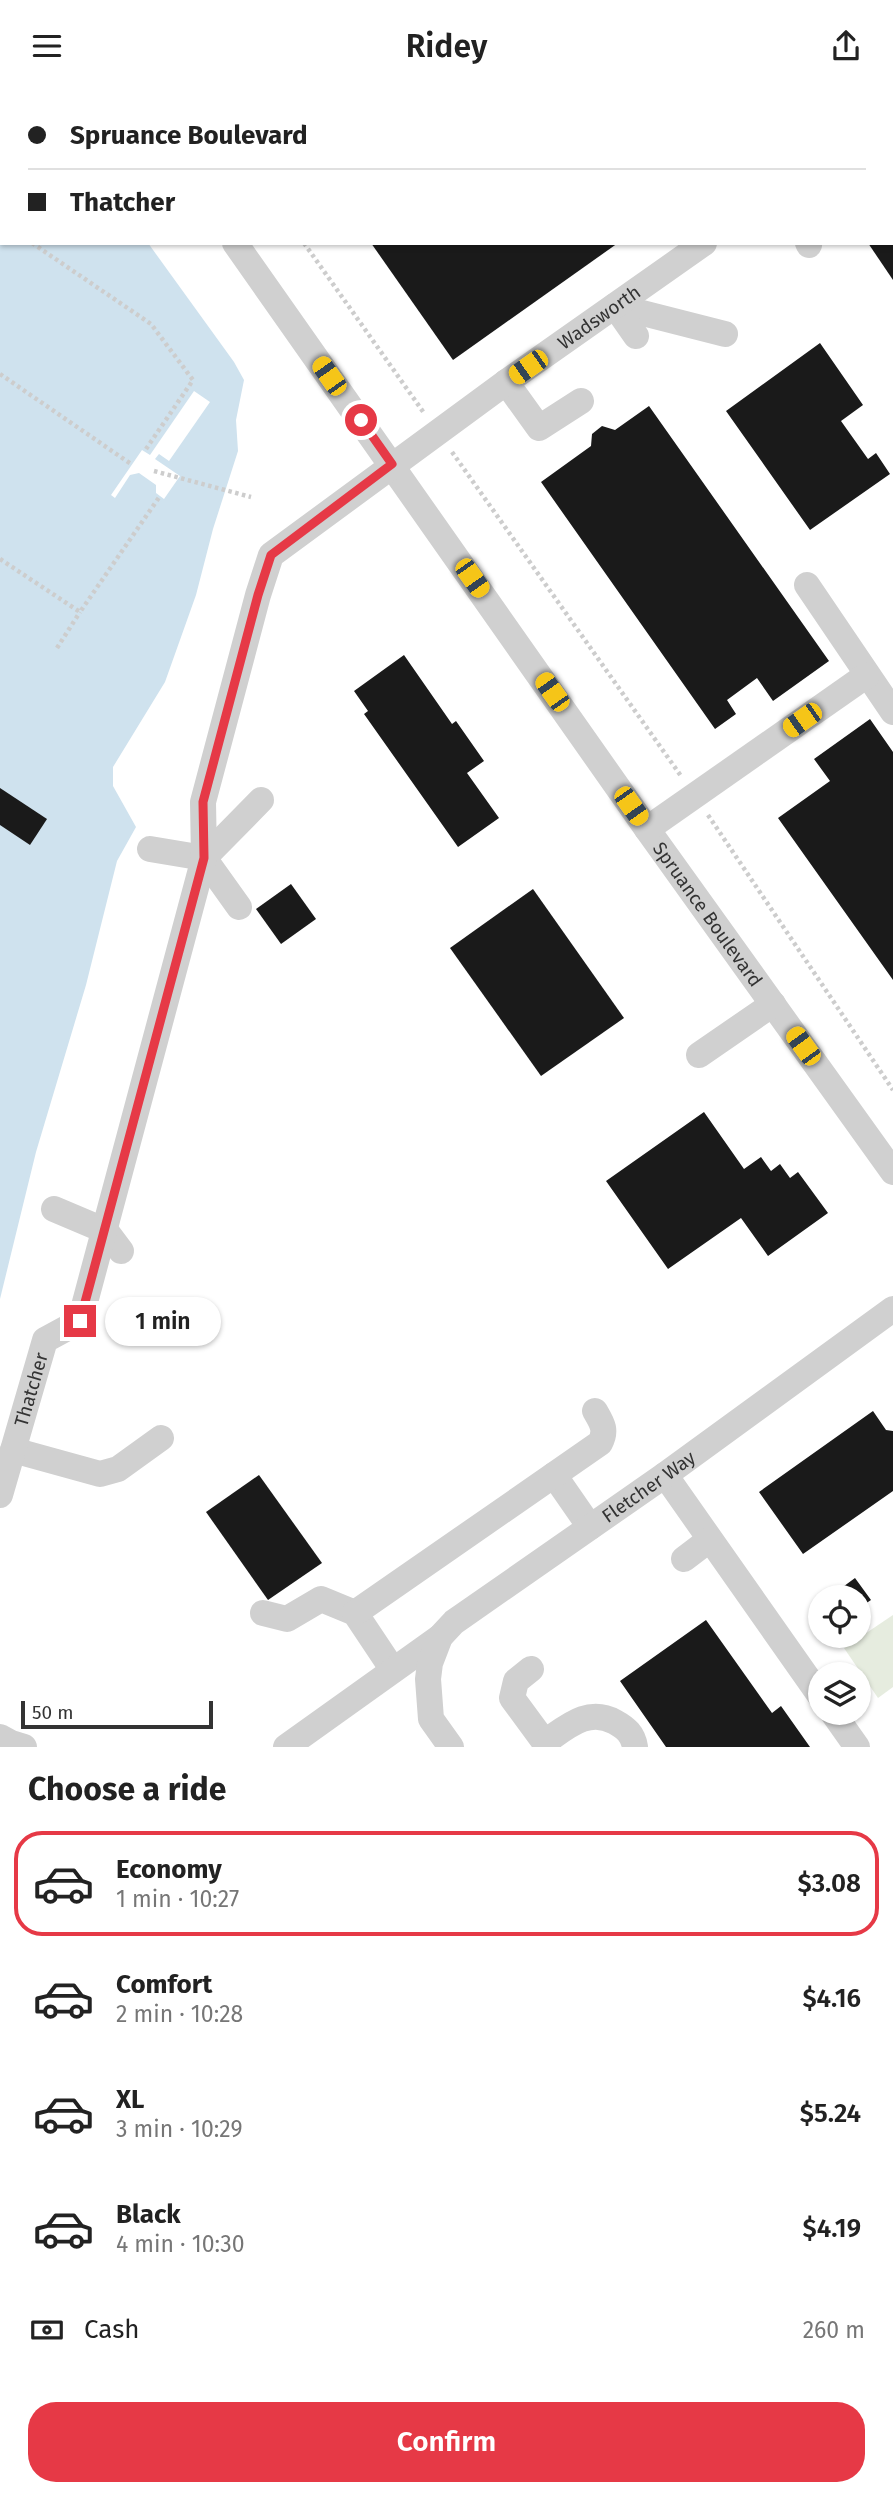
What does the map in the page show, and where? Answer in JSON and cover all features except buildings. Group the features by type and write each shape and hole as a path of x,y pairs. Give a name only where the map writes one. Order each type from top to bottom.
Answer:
{"street":[{"name":"Spruance Boulevard","path":"236,245 647,829 893,1171"},
{"name":"Wadsworth","path":"392,464 701,245"},
{"path":"615,306 725,334"},
{"path":"615,306 636,336"},
{"path":"506,382 539,428 581,401"},
{"name":"Thatcher","path":"0,1495 45,1340 80,1321 113,1241 185,966 204,858 203,802 271,555 392,464"},
{"path":"807,585 893,712"},
{"path":"647,829 867,675"},
{"path":"204,858 261,800"},
{"path":"150,849 204,858 239,907"},
{"path":"699,1055 773,1004"},
{"path":"54,1209 113,1241"},
{"name":"Fletcher Way","path":"451,1747 431,1719 428,1679 430,1663 440,1637 454,1622 665,1475 893,1309"},
{"path":"355,1613 600,1443 605,1434 604,1425 595,1411"},
{"path":"13,1450 100,1474 118,1469 161,1438"},
{"path":"554,1475 590,1527"},
{"path":"665,1475 808,1679"},
{"path":"684,1559 709,1540"},
{"path":"264,1613 287,1619 321,1599 355,1613 393,1671"},
{"path":"290,1746 440,1637"},
{"path":"531,1669 516,1681 512,1697 546,1745 578,1720 606,1717 633,1736 635,1747"},
{"path":"841,1725 857,1747"},
{"path":"0,1737 11,1744 24,1747"}],"path":[{"path":"35,245 151,324 192,380 144,452"},
{"path":"305,245 695,795 893,1090"},
{"path":"0,374 131,464"},
{"path":"154,471 251,497"},
{"path":"57,647 160,496"},
{"path":"0,559 80,612"}],"shaded area":[{"path":"893,1615 893,1687 878,1698 871,1688 871,1662 854,1662 844,1648 871,1648 871,1630"}],"water":[{"path":"0,245 149,245 234,362 244,380 236,420 238,451 213,529 196,595 165,682 113,767 113,786 136,827 117,861 86,985 36,1152 0,1299"}],"pier":[{"path":"194,391 210,402 169,461 159,454 155,459 180,476 164,499 156,493 156,485 139,473 130,475 115,498 111,495 142,450 150,455"}],"route":[{"path":"80,1321 204,858 203,802 258,595 271,555 392,464 361,420"}]}
